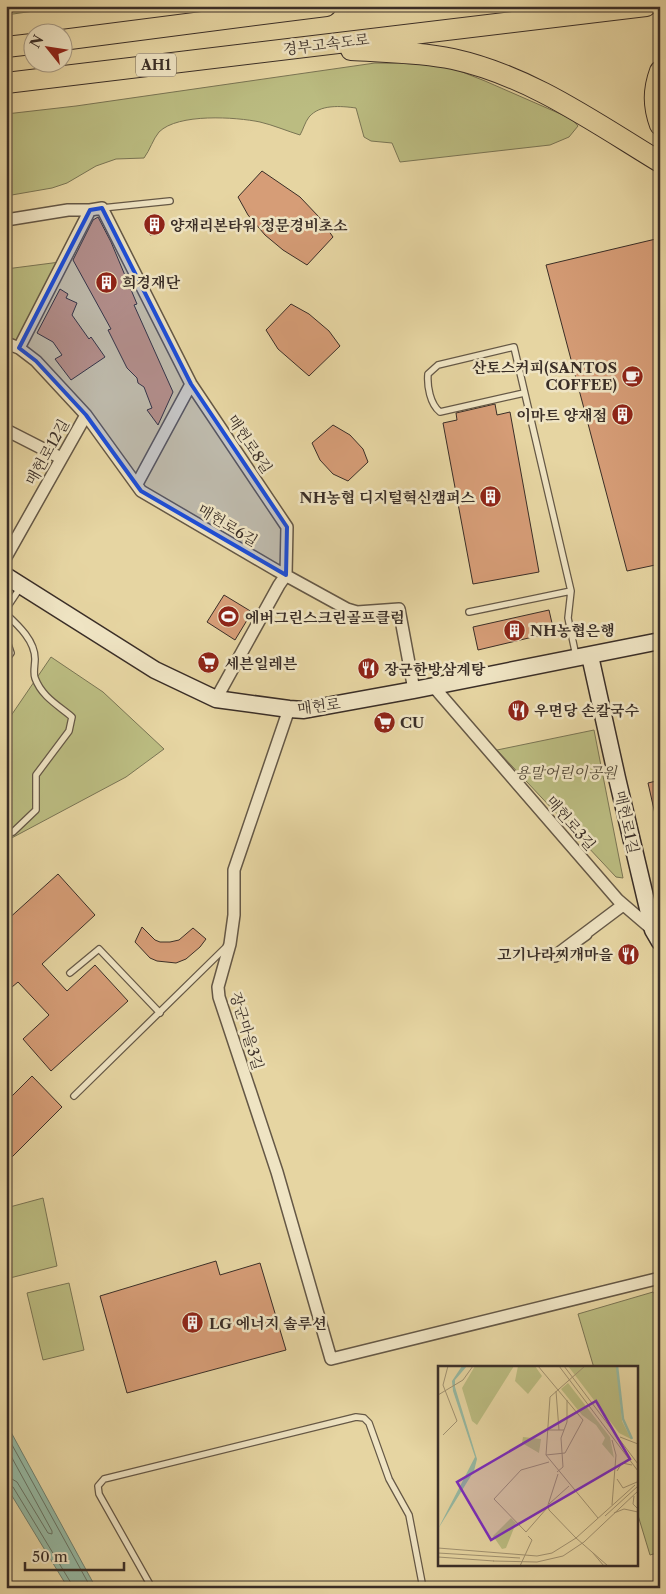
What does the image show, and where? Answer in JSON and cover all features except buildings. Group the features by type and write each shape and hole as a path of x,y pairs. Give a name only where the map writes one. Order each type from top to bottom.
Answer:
{"highway":[{"path":"72,39 326,6"},
{"name":"경부고속도로","path":"6,83 646,6"},
{"path":"6,47 22,45"},
{"path":"306,46 441,57 492,70 518,80 562,102 660,162"},
{"path":"660,71 655,86 654,99 655,112 660,125"}],"main road":[{"name":"매헌로","path":"6,576 155,670 216,699 289,709 304,710 414,690 660,641"},
{"name":"매헌로1길","path":"583,657 656,936"}],"street":[{"path":"6,220 68,210 96,209"},
{"path":"19,348 96,209"},
{"name":"매헌로8길","path":"96,209 191,384 287,527 286,576"},
{"name":"매헌로6길","path":"6,343 19,348 36,361 86,415 141,491 286,576 347,609 357,612 399,609 414,690"},
{"path":"137,484 191,384"},
{"name":"매헌로12길","path":"6,557 86,415"},
{"path":"6,430 61,458"},
{"path":"216,699 279,585 286,576"},
{"name":"매헌로3길","path":"433,686 623,905 656,936"},
{"name":"장군마을3길","path":"289,709 234,870 234,915 230,944 218,987 219,997 276,1172 331,1360 660,1278"},
{"path":"555,956 623,905"}],"lane":[{"path":"96,209 170,202"},
{"path":"524,393 440,412 434,408 432,402 428,374 438,365 514,346 571,591 568,618 583,657"},
{"path":"6,609 22,585"},
{"path":"469,612 571,591"},
{"path":"6,614 34,647 34,677 39,686 48,699 72,717 69,731 36,775 36,810 13,832 6,836"},
{"path":"6,638 11,654 6,660"},
{"path":"74,1096 230,944"},
{"path":"70,973 98,949 160,1013"},
{"path":"152,1588 99,1494 98,1486 104,1479 356,1417 364,1418 370,1424 389,1479 409,1515 423,1588"}],"highlighted area":[{"path":"102,208 191,384 287,527 286,575 141,491 86,415 36,361 19,348 90,210"}],"green space":[{"path":"6,6 69,6 6,15"},
{"path":"375,63 442,64 572,119 578,126 569,137 550,145 400,162 392,143 371,141 364,137 356,108 337,107 319,110 309,117 300,135 250,120 223,118 193,119 168,126 159,132 144,158 116,159 96,166 67,183 52,188 6,196 6,114 76,106"},
{"path":"60,262 19,341 6,336 6,269"},
{"path":"51,657 103,692 164,749 126,777 6,841 6,723"},
{"name":"용말어린이공원","path":"594,730 623,878 616,877 497,750"},
{"path":"43,1198 57,1266 6,1279 6,1208"},
{"path":"69,1283 84,1350 43,1360 27,1293"},
{"path":"653,1292 660,1301 660,1552 650,1555 638,1515 638,1366 593,1366 578,1314"}],"water":[{"path":"6,1423 96,1588 68,1588 6,1486"}],"place":[{"name":"양재리본타워 정문경비초소","path":"154,225"},
{"name":"희경재단","path":"106,282"},
{"name":"산토스커피(SANTOS COFFEE)","path":"633,376"},
{"name":"이마트 양재점","path":"623,415"},
{"name":"NH농협 디지털혁신캠퍼스","path":"491,497"},
{"name":"에버그린스크린골프클럼","path":"229,617"},
{"name":"NH농협은행","path":"514,630"},
{"name":"세븐일레븐","path":"209,663"},
{"name":"장군한방삼계탕","path":"368,669"},
{"name":"우면당 손칼국수","path":"518,710"},
{"name":"CU","path":"384,722"},
{"name":"고기나라찌개마을","path":"629,954"},
{"name":"LG 에너지 솔루션","path":"193,1323"}]}
